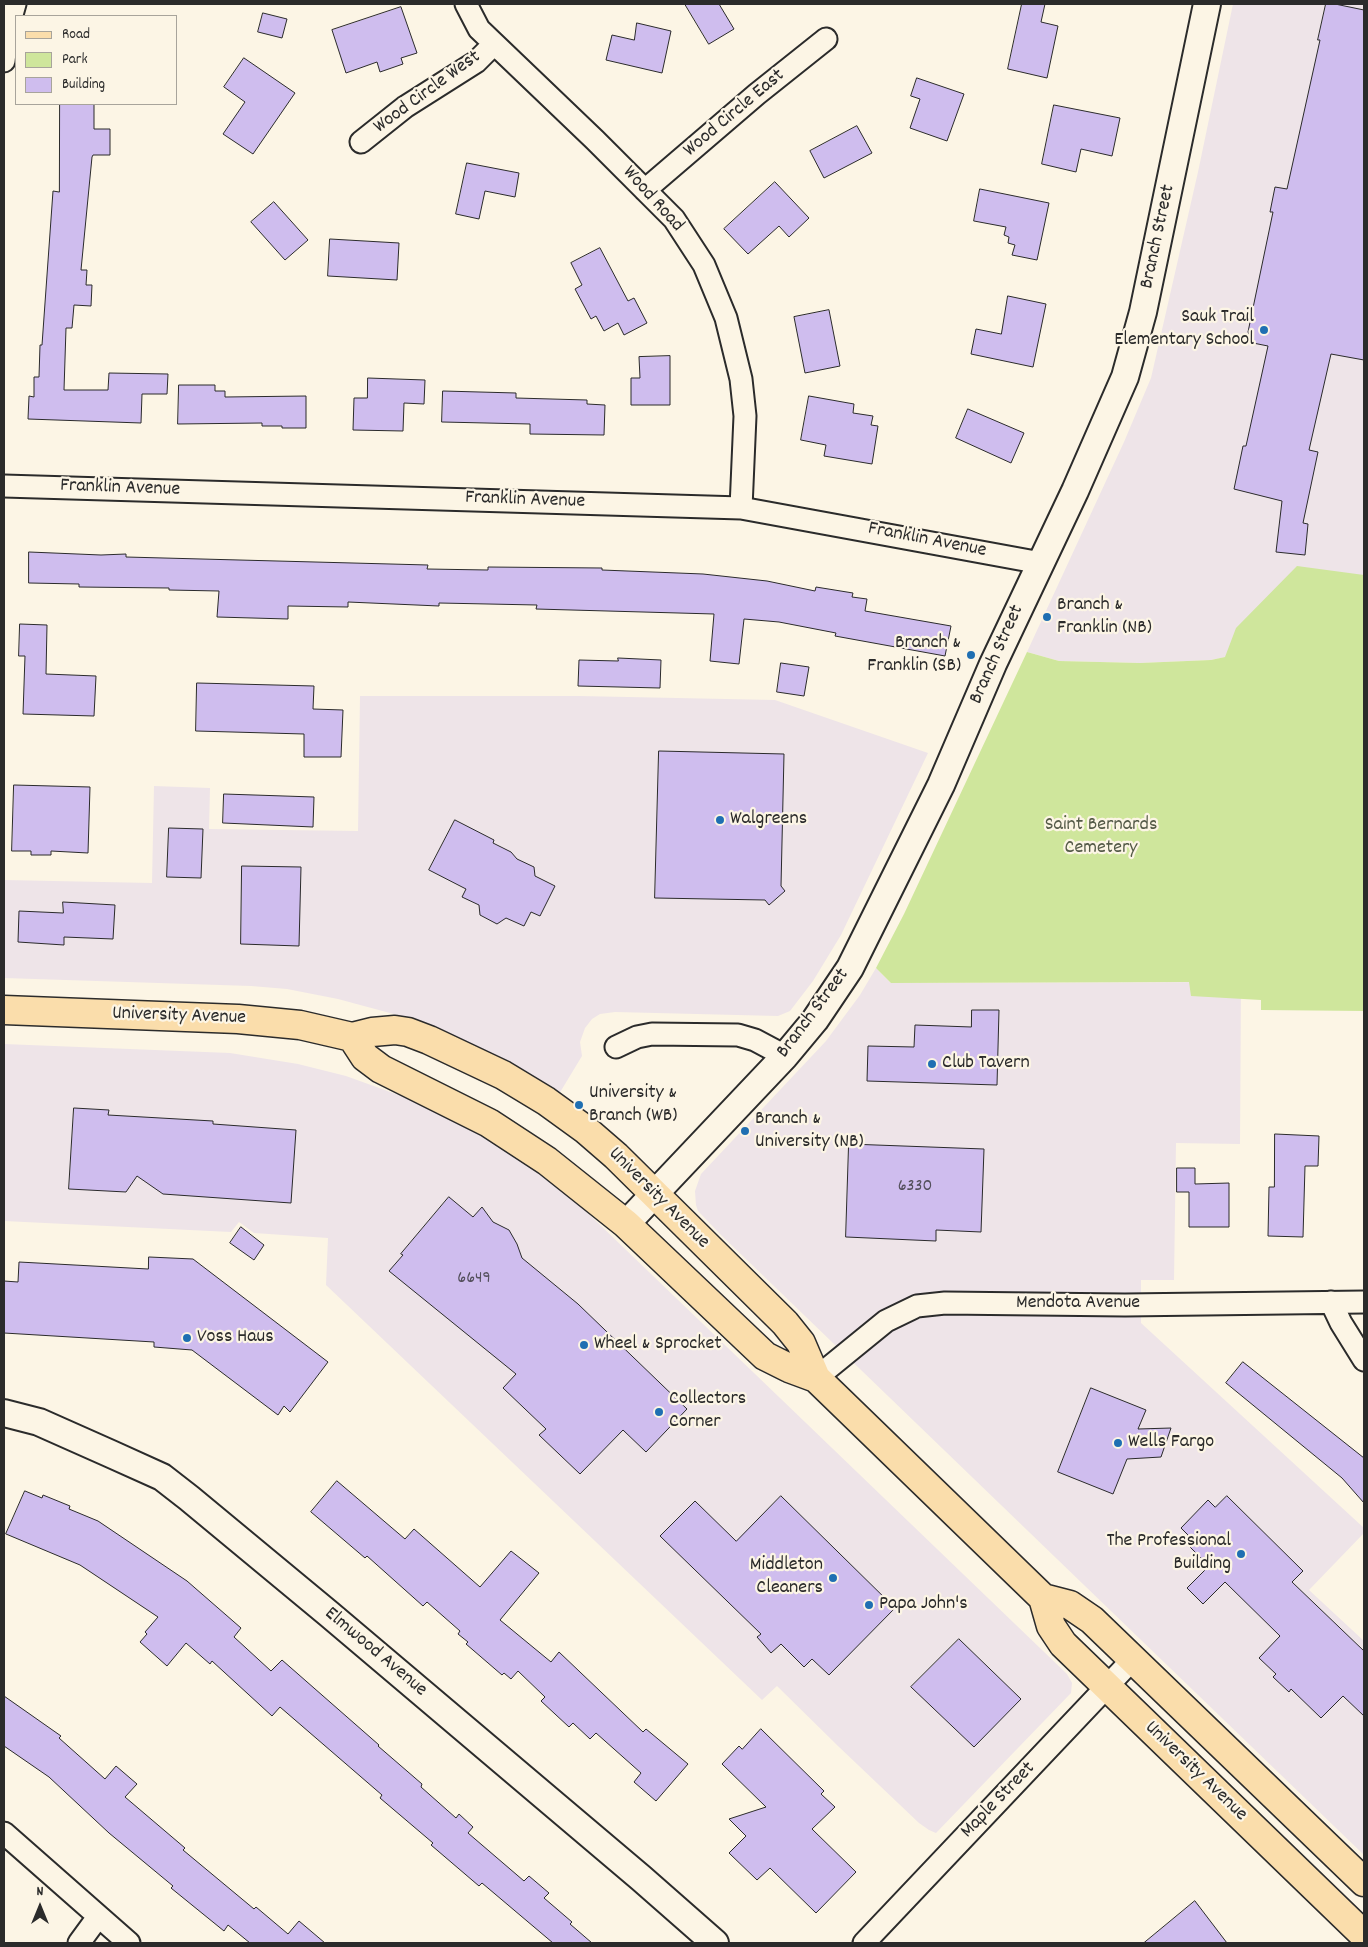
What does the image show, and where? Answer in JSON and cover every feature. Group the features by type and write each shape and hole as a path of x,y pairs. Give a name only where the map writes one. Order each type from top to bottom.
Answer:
{"main road":[{"name":"University Avenue","path":"4,1010 255,1020 300,1025 352,1037 384,1030 408,1032 445,1046 488,1067 528,1090 578,1124 611,1151 654,1193 791,1329 801,1343 816,1378 1043,1598 1070,1606 1082,1612 1364,1882"},
{"name":"University Avenue","path":"352,1037 365,1057 375,1064 505,1132 547,1161 626,1224 765,1356 788,1368 816,1378"},
{"name":"University Avenue","path":"1043,1598 1050,1626 1059,1640 1364,1935"}],"street":[{"path":"4,61 8,29 15,4"},
{"name":"Wood Road","path":"466,4 478,30 674,218 704,266 726,318 741,379 745,416 741,508"},
{"name":"Branch Street","path":"626,1224 785,1056 815,1020 850,968 941,785 993,664 1075,491 1125,377 1143,312 1207,4"},
{"name":"Wood Circle East","path":"645,190 757,94 826,39"},
{"name":"Wood Circle West","path":"361,142 405,107 476,62 494,44"},
{"name":"Franklin Avenue","path":"4,486 741,508 1040,563"},
{"path":"616,1047 637,1037 652,1034 738,1035 755,1040 785,1056"},
{"path":"1330,1302 1364,1360"},
{"name":"Mendota Avenue","path":"816,1378 886,1321 917,1306 945,1303 1134,1305 1364,1302"},
{"name":"Elmwood Avenue","path":"4,1413 38,1422 111,1454 162,1478 189,1498 344,1626 715,1943"},
{"name":"Maple Street","path":"864,1943 1133,1659"},
{"path":"4,1833 128,1943"},
{"path":"79,1943 98,1917"}],"shaded area":[{"name":"Sauk Trail Elementary School","path":"1233,4 1364,4 1364,634 1299,642 1211,660 1140,663 1059,661 1027,652 1124,442 1151,378 1198,172"},
{"path":"360,696 579,696 775,700 928,753 841,935 813,981 790,1011 778,1016 615,1012 600,1014 592,1019 585,1028 580,1042 582,1056 559,1094 511,1064 455,1036 401,1016 338,999 287,989 251,986 4,978 4,880 152,883 154,786 210,788 209,829 358,831"},
{"path":"876,968 891,983 1241,982 1240,1144 1176,1143 1174,1280 1141,1280 1141,1323 1364,1528 1364,1533 1309,1590 1364,1641 1364,1855 698,1211 695,1191 701,1174 826,1041 860,995"},
{"path":"4,1044 230,1053 298,1064 346,1076 429,1106 514,1153 571,1197 1067,1674 1072,1683 1071,1693 936,1833 929,1830 919,1823 777,1686 762,1700 326,1285 328,1238 254,1233 239,1222 231,1232 4,1221"}],"green space":[{"name":"Saint Bernards Cemetery","path":"1297,566 1364,575 1364,1011 1261,1010 1261,1000 1191,996 1189,982 891,983 876,968 904,914 1027,652 1059,661 1140,663 1211,660 1225,657 1236,628"}],"building":[{"path":"685,4 719,4 734,29 709,44"},
{"path":"1022,4 1045,4 1041,22 1058,26 1047,78 1008,69"},
{"name":"Sauk Trail Elementary School","path":"1326,4 1364,10 1364,360 1331,354 1309,450 1318,452 1303,523 1308,524 1305,555 1276,552 1282,501 1234,489 1243,446 1246,446 1268,346 1253,343 1248,332 1273,212 1270,212 1275,187 1287,189 1320,40 1318,40"},
{"path":"401,7 417,53 401,58 403,64 380,72 377,62 346,73 332,30"},
{"path":"263,13 287,19 282,38 258,32"},
{"path":"637,23 671,31 662,73 606,60 612,35 634,40"},
{"path":"244,58 295,93 253,154 223,134 245,102 224,87"},
{"path":"917,78 964,94 947,141 910,128 920,99 911,96"},
{"path":"60,105 94,105 94,129 110,129 110,155 93,155 92,157 81,270 87,270 86,285 92,285 91,306 74,305 72,328 66,328 64,390 108,390 109,373 168,374 167,394 142,394 141,423 28,419 29,396 34,397 34,377 39,377 53,191 59,192"},
{"path":"1054,105 1120,118 1112,156 1081,149 1076,172 1042,164"},
{"path":"857,126 872,153 824,178 810,151"},
{"path":"467,163 519,173 515,197 485,191 479,219 456,214"},
{"path":"775,182 809,218 789,237 779,226 748,254 724,229"},
{"path":"980,189 1049,203 1037,260 1012,255 1015,245 1008,243 1009,237 1004,235 1006,227 974,221"},
{"path":"274,202 308,240 285,260 251,222"},
{"path":"330,239 399,243 397,280 328,276"},
{"path":"600,248 628,301 634,298 647,323 624,335 618,323 604,331 596,316 591,319 575,289 582,285 571,263"},
{"path":"1008,296 1046,304 1033,367 971,354 976,329 1001,334"},
{"path":"829,310 840,366 805,373 794,317"},
{"path":"670,356 670,405 631,405 631,378 640,378 639,357"},
{"path":"368,378 425,380 424,404 404,403 403,431 353,430 354,398 367,398"},
{"path":"179,385 215,385 215,391 225,391 225,397 306,396 306,428 262,426 262,423 178,424"},
{"path":"443,391 516,393 516,398 587,400 587,404 605,405 604,435 530,434 530,424 442,422"},
{"path":"809,396 854,404 853,413 873,416 871,425 878,426 872,464 824,456 826,445 801,440"},
{"path":"968,409 1024,433 1011,463 956,438"},
{"path":"29,552 101,555 126,554 126,557 428,565 427,569 488,570 488,567 602,568 602,570 703,574 767,581 815,591 816,587 853,593 852,597 867,599 865,611 951,626 945,656 835,636 836,633 779,622 744,619 739,664 710,661 714,614 536,609 537,605 439,603 439,606 348,602 348,607 288,606 288,619 217,617 219,591 169,590 169,588 79,587 79,584 29,583"},
{"path":"20,624 47,625 46,674 96,676 94,716 23,714 25,656 19,656"},
{"path":"618,658 661,660 660,688 578,686 579,660 618,661"},
{"path":"781,663 809,667 804,696 777,692"},
{"path":"197,683 314,686 313,709 343,710 341,757 304,757 304,734 196,731"},
{"name":"Walgreens","path":"659,751 784,754 781,886 785,891 769,905 765,900 655,898"},
{"path":"14,785 90,787 88,853 51,851 51,855 31,855 31,851 12,851"},
{"path":"224,794 314,797 313,827 223,823"},
{"path":"455,820 494,840 493,843 511,852 517,859 534,867 535,876 555,886 540,916 531,912 524,926 506,918 497,924 480,915 479,905 462,897 466,889 429,870"},
{"path":"169,828 203,829 201,878 167,877"},
{"path":"242,866 301,867 299,946 241,944"},
{"path":"63,902 115,905 113,939 64,937 64,945 18,942 19,911 63,913"},
{"name":"Club Tavern","path":"972,1010 999,1010 997,1085 867,1081 868,1046 914,1047 915,1025 971,1027"},
{"path":"74,1108 109,1110 108,1115 213,1121 213,1124 296,1130 291,1203 163,1194 137,1176 126,1192 69,1189"},
{"path":"1275,1134 1319,1136 1318,1166 1305,1166 1303,1237 1268,1236 1269,1187 1274,1187"},
{"path":"849,1144 984,1149 981,1232 936,1230 936,1241 846,1237"},
{"path":"1177,1168 1195,1168 1195,1184 1229,1183 1229,1227 1189,1227 1189,1192 1177,1192"},
{"path":"449,1197 473,1217 482,1207 493,1222 509,1230 522,1258 578,1304 687,1409 646,1452 623,1430 580,1474 539,1435 546,1429 503,1388 516,1374 389,1271"},
{"path":"241,1227 264,1245 254,1260 230,1243"},
{"name":"Voss Haus","path":"149,1257 193,1259 328,1362 290,1412 284,1406 278,1415 192,1350 154,1347 154,1342 4,1333 4,1281 18,1282 19,1262 148,1269"},
{"path":"1243,1362 1364,1458 1364,1503 1342,1478 1226,1383"},
{"name":"Wells Fargo","path":"1091,1388 1146,1410 1138,1429 1171,1428 1161,1457 1127,1459 1113,1494 1058,1472"},
{"path":"337,1481 405,1539 414,1529 480,1587 511,1551 539,1573 500,1620 551,1662 559,1652 643,1732 646,1729 688,1764 656,1801 634,1782 641,1773 596,1733 590,1739 573,1723 569,1727 541,1701 545,1697 518,1671 511,1679 504,1673 502,1675 466,1644 468,1642 458,1634 460,1631 427,1602 423,1606 367,1556 365,1558 311,1512"},
{"path":"25,1491 42,1498 43,1495 70,1506 69,1509 98,1521 187,1581 241,1628 234,1637 271,1671 282,1660 422,1784 421,1787 456,1818 459,1814 473,1827 468,1833 524,1881 529,1876 549,1893 544,1898 572,1922 570,1924 592,1943 553,1943 482,1883 479,1886 431,1845 433,1843 380,1798 382,1795 280,1707 272,1716 212,1661 210,1664 186,1643 167,1666 140,1642 147,1634 145,1632 158,1617 80,1565 6,1534"},
{"path":"781,1496 895,1608 829,1675 812,1659 804,1667 781,1644 771,1653 757,1637 761,1634 660,1536 695,1501 736,1541"},
{"path":"1227,1496 1303,1571 1292,1582 1364,1651 1364,1716 1343,1696 1321,1718 1291,1689 1289,1692 1273,1677 1276,1674 1259,1658 1280,1636 1225,1582 1203,1604 1187,1588 1209,1566 1183,1540 1188,1535 1181,1528 1208,1500 1215,1507"},
{"path":"959,1639 1021,1699 974,1747 911,1687"},
{"path":"4,1696 61,1736 59,1738 105,1779 116,1766 137,1784 125,1797 185,1848 183,1850 254,1909 256,1907 288,1934 299,1921 325,1943 250,1943 228,1925 224,1931 171,1888 173,1886 109,1833 49,1777 4,1746"},
{"path":"761,1729 824,1791 821,1794 835,1807 812,1829 856,1872 816,1913 770,1868 757,1880 729,1853 746,1836 729,1819 766,1807 722,1764 739,1746 742,1749"},
{"path":"1195,1901 1227,1943 1144,1943"}],"place":[{"name":"Sauk Trail Elementary School","path":"1264,330"},
{"name":"Branch & Franklin (NB)","path":"1047,617"},
{"name":"Branch & Franklin (SB)","path":"971,655"},
{"name":"Walgreens","path":"720,820"},
{"name":"Club Tavern","path":"932,1064"},
{"name":"University & Branch (WB)","path":"579,1105"},
{"name":"Branch & University (NB)","path":"745,1131"},
{"name":"Voss Haus","path":"187,1338"},
{"name":"Wheel & Sprocket","path":"584,1345"},
{"name":"Collectors Corner","path":"659,1412"},
{"name":"Wells Fargo","path":"1118,1443"},
{"name":"The Professional Building","path":"1241,1554"},
{"name":"Middleton Cleaners","path":"833,1578"},
{"name":"Papa John's","path":"869,1605"}]}
